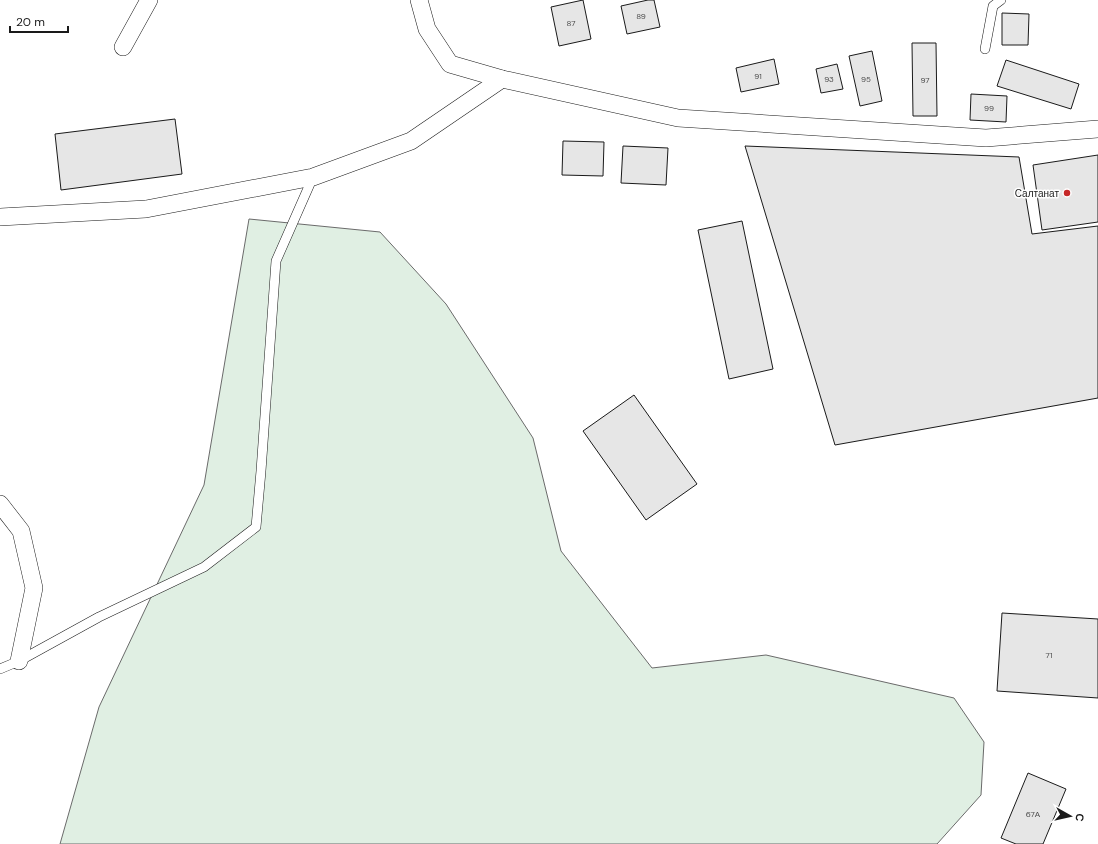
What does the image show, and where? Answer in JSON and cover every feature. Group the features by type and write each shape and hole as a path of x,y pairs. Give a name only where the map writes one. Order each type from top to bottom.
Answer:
{"street":[{"path":"123,47 149,0"},
{"path":"419,0 426,29 450,64 502,79 678,118 986,138 1098,129"},
{"path":"0,217 146,209 313,177 412,141 502,79"},
{"path":"0,504 21,531 34,588 19,660"}],"lane":[{"path":"985,48 993,6 1001,0"},
{"path":"0,669 99,616 204,567 256,527 262,471 276,261 313,177"}],"green space":[{"path":"249,219 380,232 446,304 533,438 561,551 652,668 766,655 954,698 984,742 981,795 937,844 60,844 99,707 204,485"}],"building":[{"path":"583,0 591,39 559,46 551,7"},
{"path":"654,0 660,27 627,34 621,6"},
{"path":"1002,13 1029,14 1028,45 1002,45"},
{"path":"912,43 936,43 937,116 913,116"},
{"path":"872,51 882,101 860,106 849,56"},
{"path":"774,59 779,84 741,92 736,68"},
{"path":"1006,60 1079,84 1071,109 997,86"},
{"path":"837,64 843,89 821,93 816,69"},
{"path":"971,94 1007,96 1006,122 970,120"},
{"path":"175,119 182,174 61,190 55,134"},
{"path":"563,141 604,142 603,176 562,175"},
{"path":"623,146 668,148 666,185 621,183"},
{"path":"745,146 1019,157 1032,234 1098,226 1098,398 835,445"},
{"name":"Салтанат","path":"1098,155 1098,222 1042,230 1033,165"},
{"path":"742,221 773,369 729,379 698,230"},
{"path":"634,395 697,484 646,520 583,431"},
{"path":"1002,613 1098,619 1098,698 997,691"},
{"path":"1028,773 1066,789 1043,844 1016,844 1001,838"}],"place":[{"name":"Салтанат","path":"1067,193"}]}
